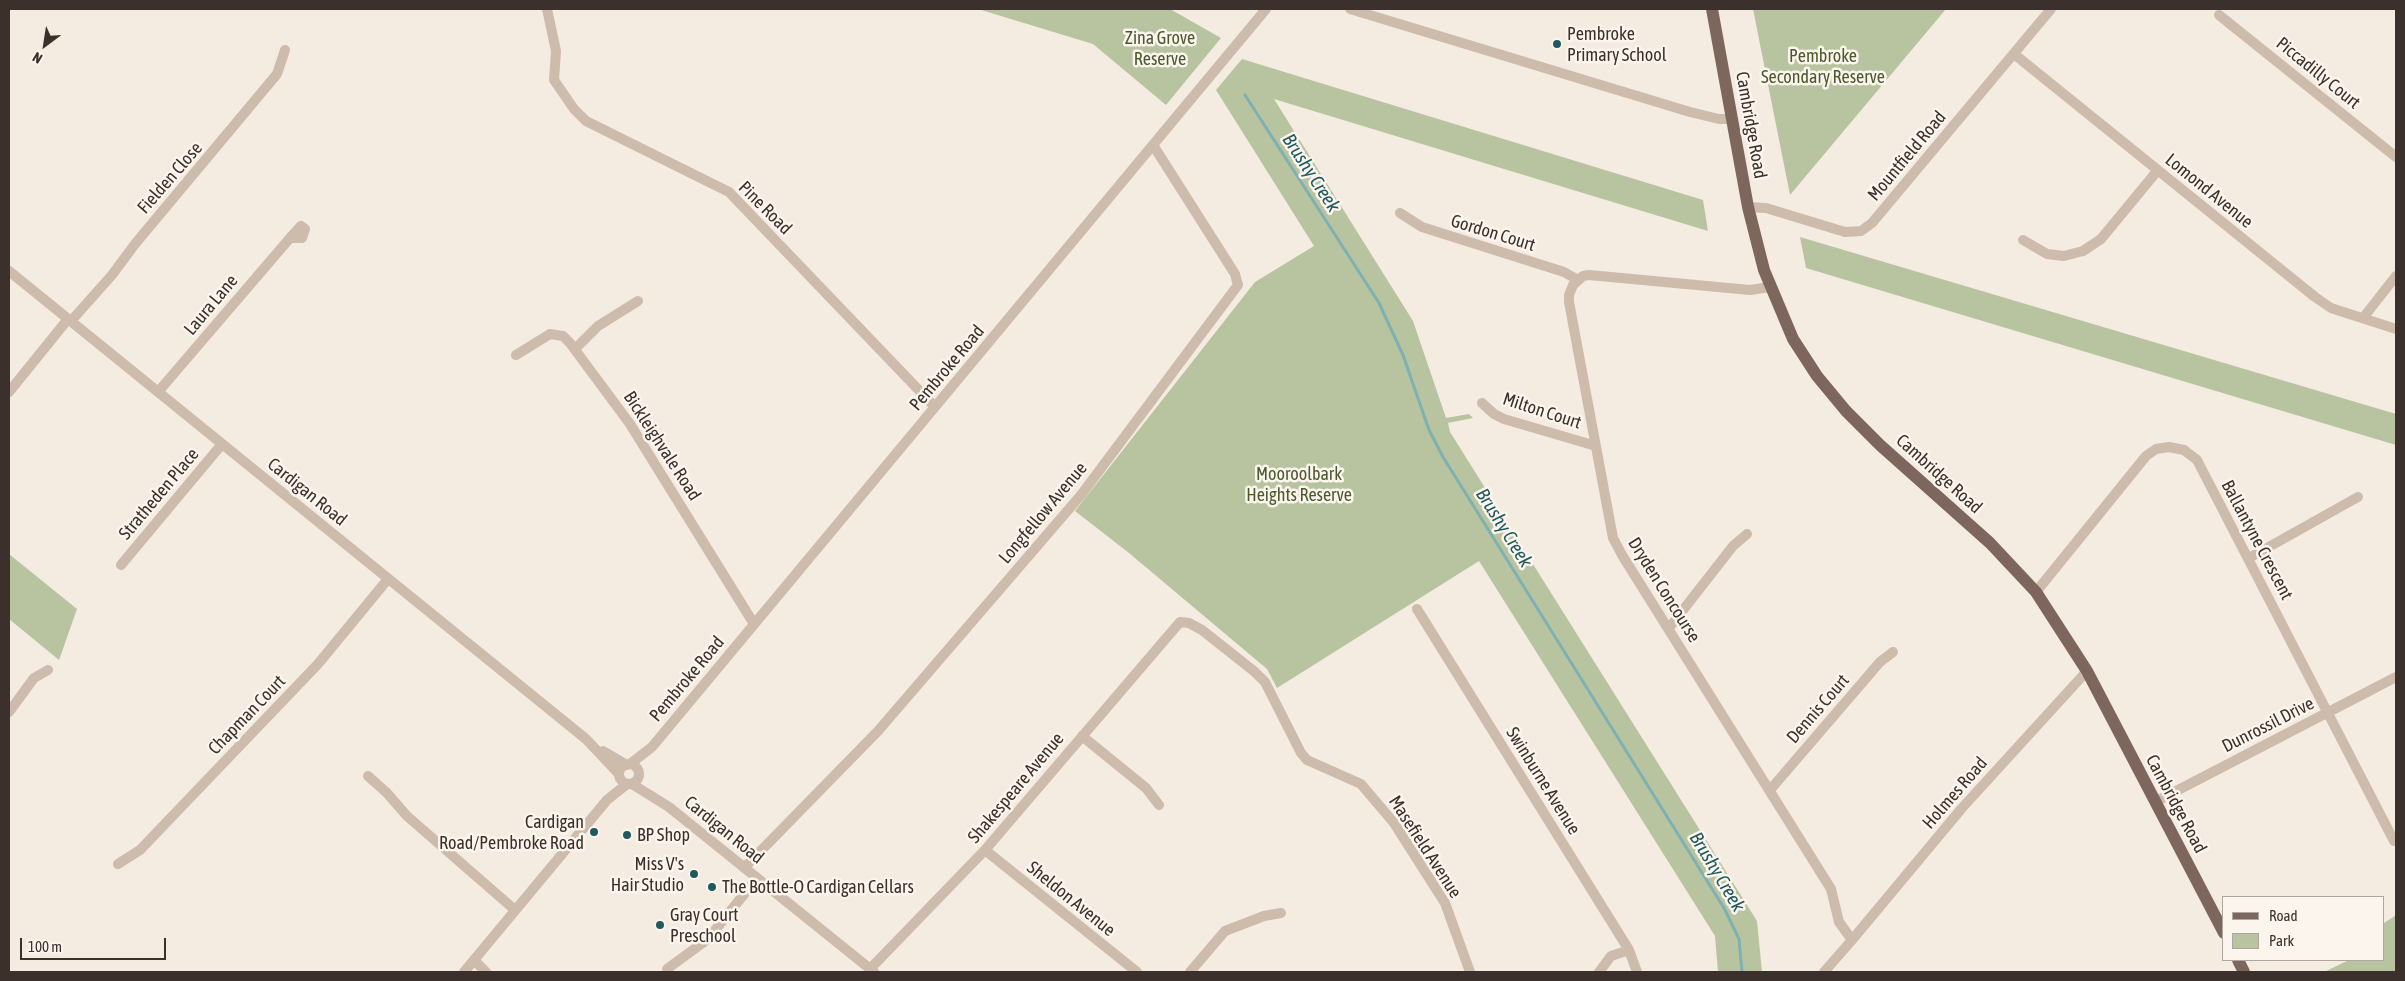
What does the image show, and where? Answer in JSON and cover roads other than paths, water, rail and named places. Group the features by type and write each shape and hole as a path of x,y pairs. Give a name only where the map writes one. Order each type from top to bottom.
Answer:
{"main road":[{"name":"Cambridge Road","path":"1712,9 1748,207 1770,287 1786,326 1802,354 1846,411 1880,445 1990,543 2036,592 2087,671 2222,929"}],"street":[{"name":"Pine Road","path":"547,9 556,51 554,80 574,109 586,121 729,192 935,407"},
{"name":"Pembroke Road","path":"464,972 607,800 629,778 652,747 1266,9"},
{"path":"1350,9 1690,112 1719,119 1731,119"},
{"name":"Mountfield Road","path":"1748,207 1766,208 1845,232 1861,231 1872,223 2051,9"},
{"name":"Piccadilly Court","path":"2219,15 2396,157"},
{"name":"Fielden Close","path":"9,392 70,320 112,275 135,244 277,74 285,50"},
{"name":"Lomond Avenue","path":"2014,54 2315,297 2331,308 2396,329"},
{"name":"Longfellow Avenue","path":"744,868 878,731 1081,495 1238,285 1235,274 1153,145"},
{"path":"2023,240 2047,254 2064,256 2083,251 2101,239 2158,170"},
{"name":"Gordon Court","path":"1400,213 1422,228 1564,272 1578,280"},
{"name":"Laura Lane","path":"158,392 290,238"},
{"name":"Cardigan Road","path":"9,271 586,739 629,778 669,807 873,970"},
{"path":"1578,280 1583,276 1594,275 1750,290 1770,287"},
{"path":"2363,318 2396,276"},
{"name":"Dryden Concourse","path":"1578,280 1571,289 1569,302 1614,538 1668,628 1827,881 1835,899 1839,922 1852,940"},
{"path":"575,349 598,326 638,301"},
{"name":"Bickleighvale Road","path":"516,355 550,334 563,336 575,349 630,424 754,624"},
{"name":"Milton Court","path":"1482,403 1494,414 1504,419 1596,446"},
{"name":"Stratheden Place","path":"121,565 222,444"},
{"name":"Ballantyne Crescent","path":"2036,592 2146,456 2156,449 2169,447 2184,450 2197,460 2394,841"},
{"path":"2249,558 2358,497"},
{"path":"1668,628 1733,546 1747,534"},
{"name":"Chapman Court","path":"118,864 140,850 318,664 388,579"},
{"name":"Swinburne Avenue","path":"1417,609 1629,950 1637,972"},
{"name":"Shakespeare Avenue","path":"873,970 985,850 1180,622"},
{"name":"Masefield Avenue","path":"1180,622 1189,623 1202,630 1255,672 1265,682 1301,753 1307,760 1361,784 1394,823 1444,903 1470,972"},
{"name":"Dennis Court","path":"1770,790 1880,662 1893,652"},
{"path":"9,712 34,678 48,670"},
{"name":"Holmes Road","path":"1852,940 1962,808 2087,671"},
{"name":"Dunrossil Drive","path":"2155,802 2396,677"},
{"path":"1082,736 1146,788 1158,805"},
{"name":"Cardigan Road","path":"586,739 636,767 629,778"},
{"name":"Pembroke Road","path":"629,778 621,768 652,747"},
{"path":"368,776 387,793 407,816 468,866 515,910"},
{"name":"Sheldon Avenue","path":"985,850 1137,972"},
{"path":"668,969 708,939 757,878"},
{"path":"1190,972 1225,931 1264,916 1282,913"},
{"path":"1824,972 1852,940"},
{"path":"1599,972 1611,956 1629,950"},
{"path":"474,960 486,972"}],"waterway":[{"name":"Brushy Creek","path":"1245,95 1379,303 1403,355 1429,430 1443,457 1724,908 1739,939 1742,972"}],"place":[{"name":"Pembroke Primary School","path":"1557,44"},
{"name":"Cardigan Road/Pembroke Road","path":"594,832"},
{"name":"BP Shop","path":"627,835"},
{"name":"Miss V's Hair Studio","path":"694,874"},
{"name":"The Bottle-O Cardigan Cellars","path":"712,887"},
{"name":"Gray Court Preschool","path":"660,925"}],"park label":[{"name":"Zina Grove Reserve","path":"1160,48"},
{"name":"Pembroke Secondary Reserve","path":"1823,66"},
{"name":"Mooroolbark Heights Reserve","path":"1299,484"}]}
